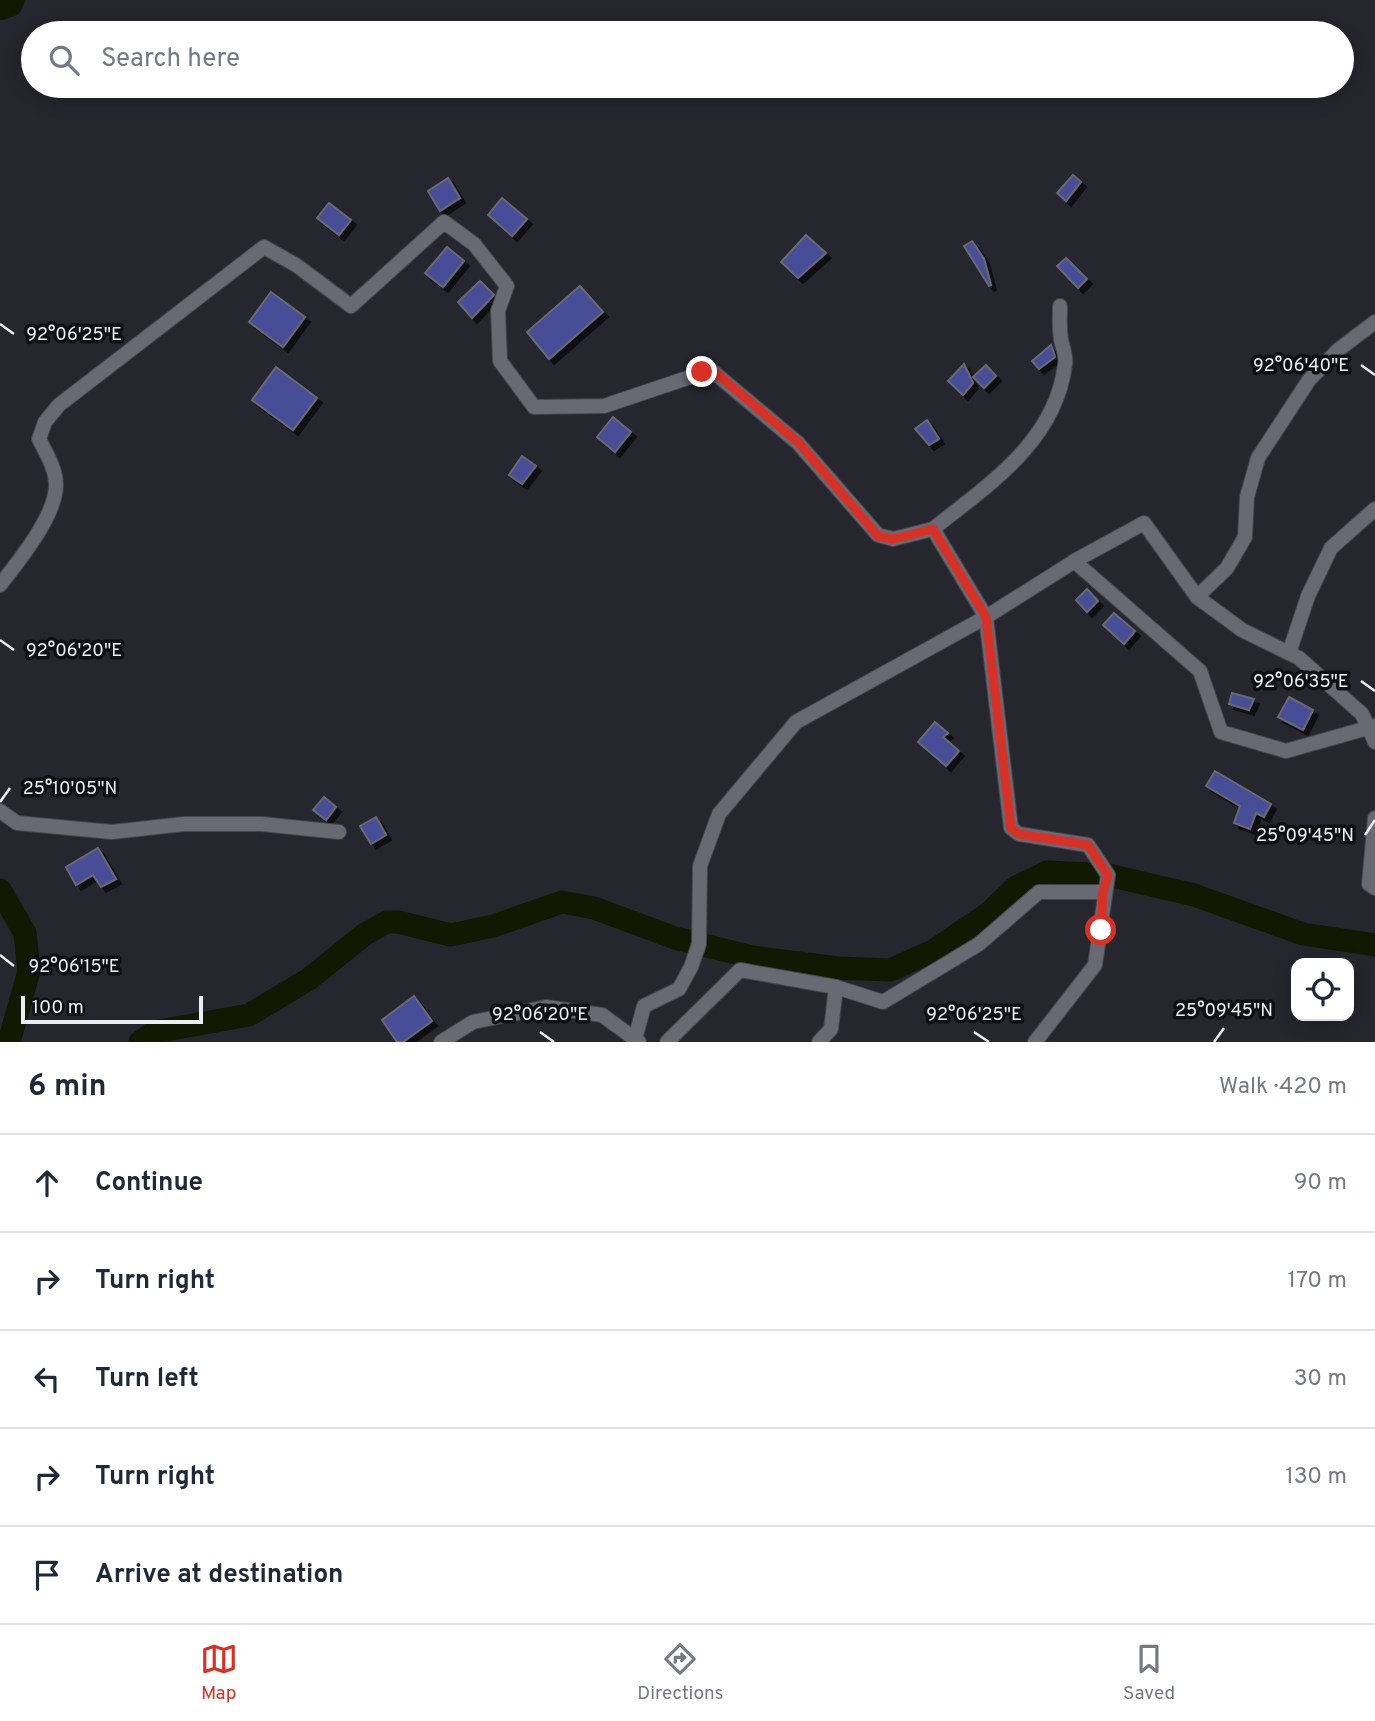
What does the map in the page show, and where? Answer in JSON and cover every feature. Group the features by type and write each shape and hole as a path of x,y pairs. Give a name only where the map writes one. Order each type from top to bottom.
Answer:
{"street":[{"path":"0,586 51,509 56,485 51,463 39,439 45,422 59,405 264,247 296,265 351,306 444,222 474,244 507,286 498,311 500,361 534,407 604,406 711,370 799,443 878,536 893,539 933,529 1009,468 1040,435 1059,395 1066,361 1060,337 1060,306"},
{"path":"1197,597 1227,568 1245,537 1247,497 1258,458 1309,380 1338,350 1375,323"},
{"path":"1289,653 1308,596 1331,548 1372,516"},
{"path":"441,1042 473,1022 546,1007 602,1015 637,1041 644,1006 679,989 691,967 699,944 700,866 719,814 796,722 986,617 1074,561 1144,523 1197,597 1242,630 1300,658 1362,714 1373,732 1286,751 1221,732 1200,671 1074,561"},
{"path":"933,529 986,617 1011,828 1019,834 1088,845 1108,875 1103,892 1095,965 1035,1042"},
{"path":"0,811 17,823 112,832 184,824 262,824 339,832"},
{"path":"1375,817 1369,884 1375,887"},
{"path":"667,1042 740,970 836,987 883,1002 979,944 1039,892 1103,892"},
{"path":"818,1042 831,1029 836,987"}],"building":[{"path":"1073,175 1081,182 1066,201 1057,193"},
{"path":"448,178 460,198 440,211 428,191"},
{"path":"502,198 527,219 512,236 488,215"},
{"path":"329,203 351,220 339,235 317,218"},
{"path":"806,235 826,253 798,278 781,262"},
{"path":"972,241 984,259 991,285 989,286 964,246"},
{"path":"447,247 464,261 443,287 425,273"},
{"path":"1066,258 1087,279 1078,288 1057,266"},
{"path":"480,281 494,295 472,318 458,302"},
{"path":"580,286 603,312 549,359 527,332"},
{"path":"271,292 305,317 283,347 249,322"},
{"path":"1051,345 1055,357 1039,369 1032,361"},
{"path":"964,364 973,383 963,395 948,381"},
{"path":"986,365 996,376 984,388 973,377"},
{"path":"276,367 317,398 293,430 252,400"},
{"path":"613,417 631,432 615,452 597,437"},
{"path":"927,420 939,439 929,445 915,429"},
{"path":"522,456 536,466 522,484 509,475"},
{"path":"1087,589 1098,601 1087,612 1076,600"},
{"path":"1114,613 1135,631 1124,644 1103,625"},
{"path":"1232,693 1254,699 1249,710 1229,704"},
{"path":"1289,697 1313,710 1303,730 1278,717"},
{"path":"935,722 948,733 943,737 959,751 946,766 918,742"},
{"path":"1215,771 1271,804 1264,817 1256,813 1250,829 1234,823 1240,806 1206,786"},
{"path":"324,797 336,807 326,820 313,810"},
{"path":"376,817 386,835 371,844 360,826"},
{"path":"98,848 116,879 101,887 93,875 76,885 66,867"},
{"path":"414,996 432,1021 403,1042 397,1042 382,1020"}],"waterway":[{"path":"0,9 11,5 13,0"},
{"path":"140,1042 154,1032 249,1015 309,979 365,934 387,922 398,922 451,935 493,926 562,902 594,908 675,938 752,957 838,968 890,970 933,951 989,913 1016,887 1047,872 1108,875 1194,895 1303,934 1375,945"},
{"path":"0,890 25,933 29,971 9,1042"}],"route":[{"path":"702,372 711,370 716,373 799,443 878,536 893,539 933,529 986,617 1011,828 1019,834 1088,845 1108,875 1103,892 1101,930"}]}
